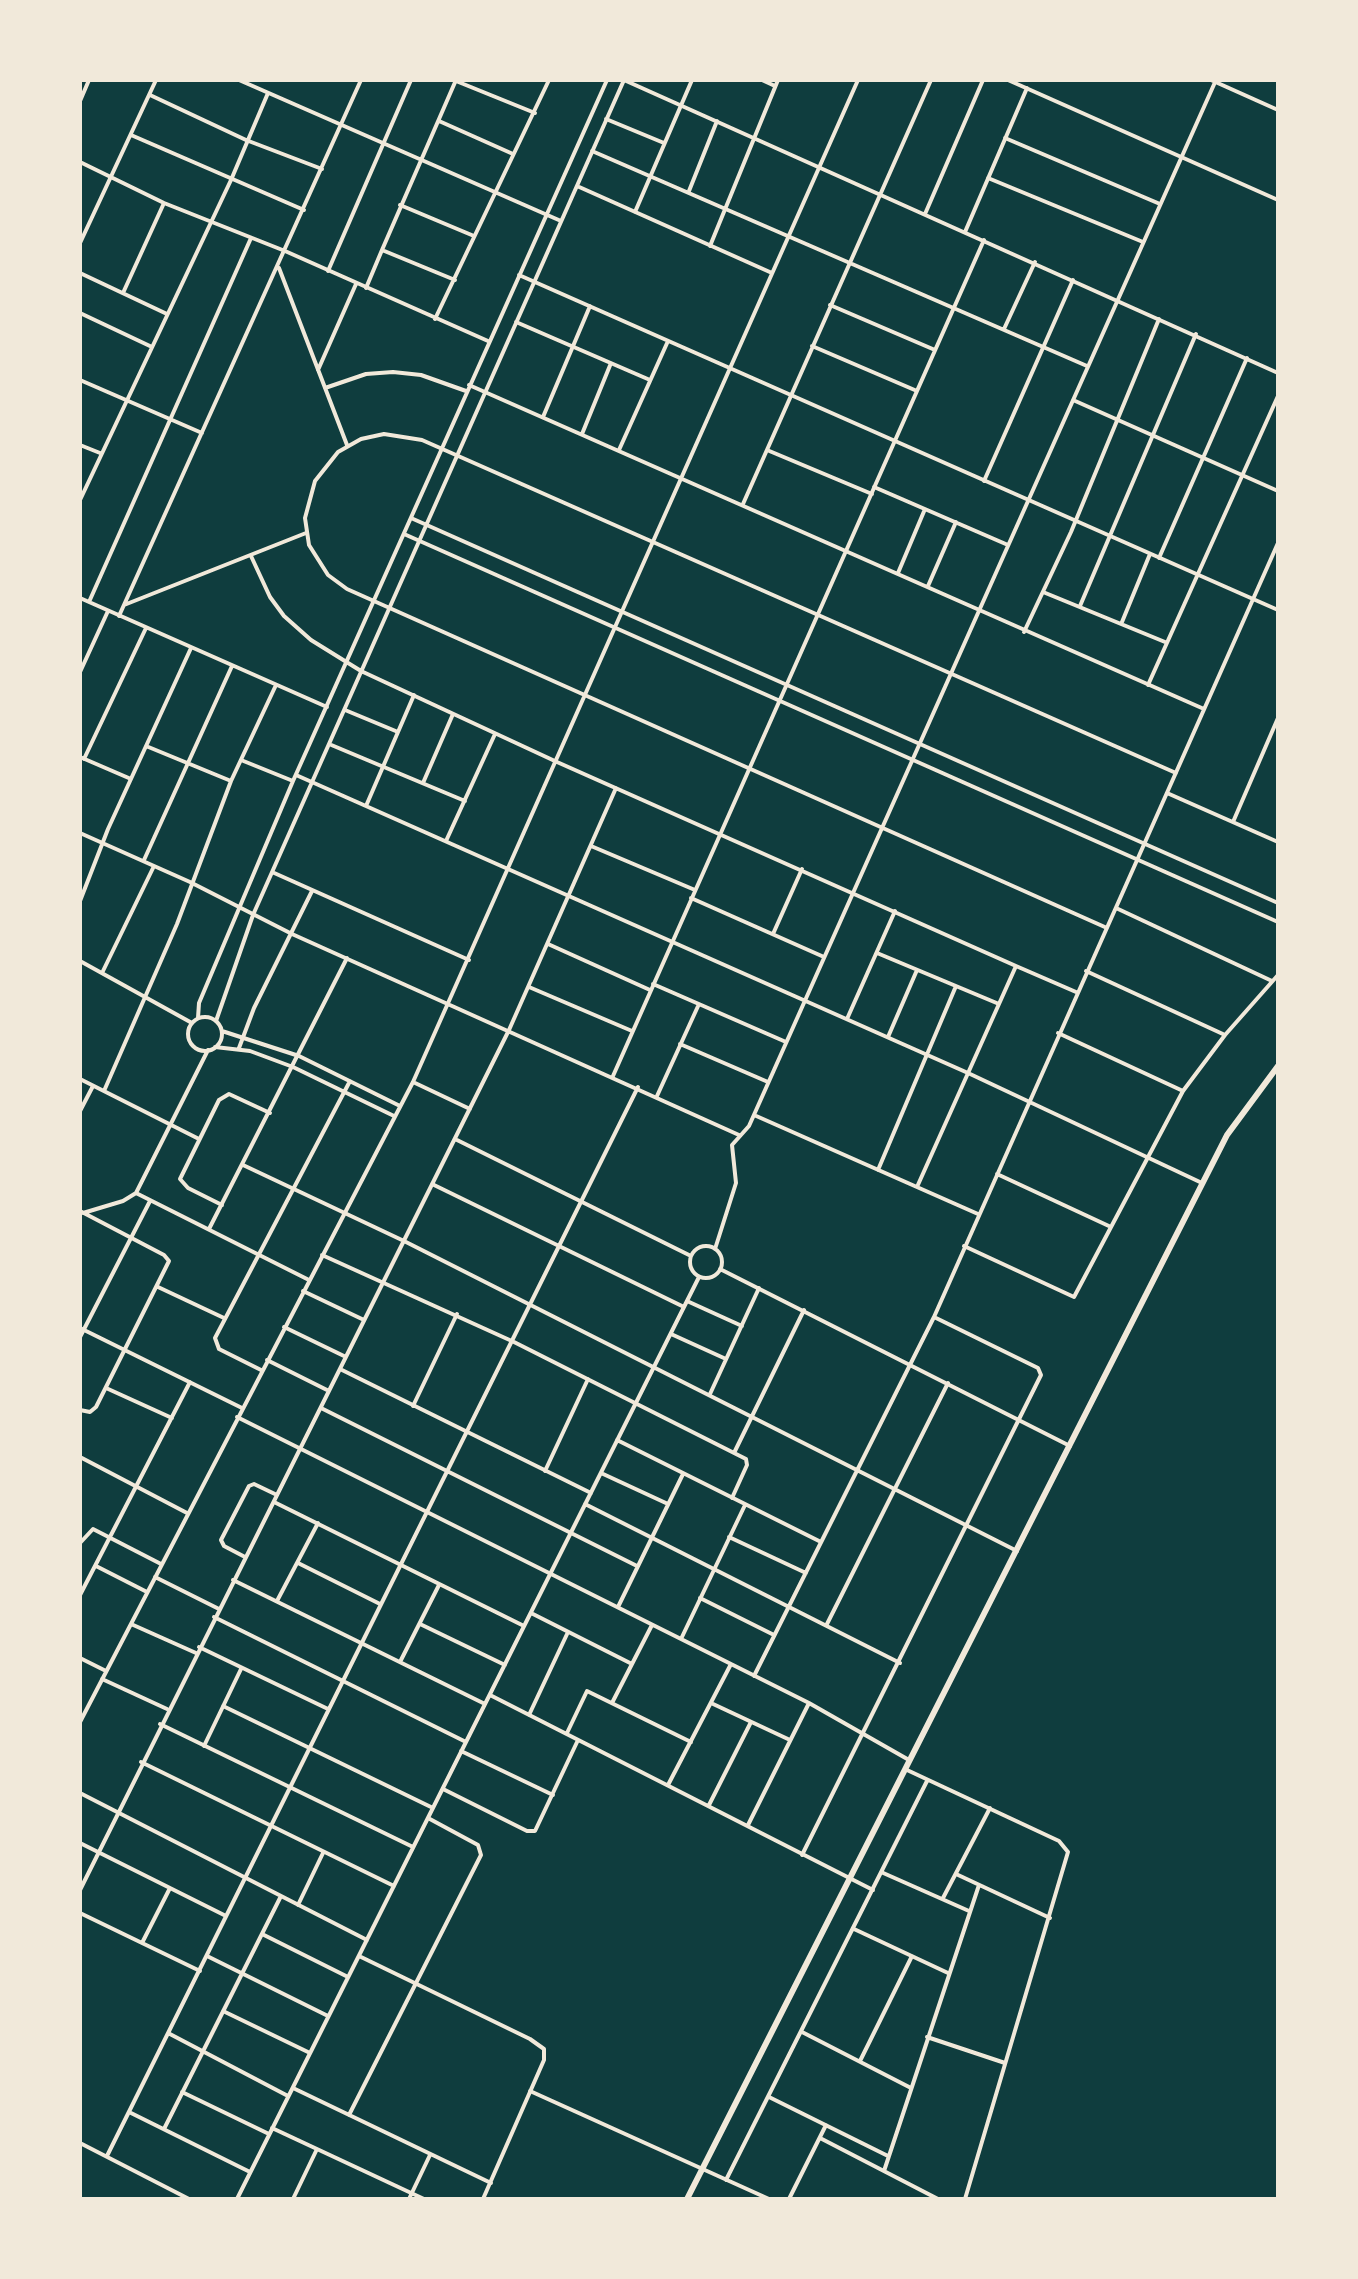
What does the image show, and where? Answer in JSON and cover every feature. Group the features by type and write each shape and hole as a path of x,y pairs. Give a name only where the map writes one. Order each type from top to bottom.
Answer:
{"main road":[{"path":"687,2199 1227,1135 1278,1066"}],"street":[{"path":"80,101 89,80"},
{"path":"80,243 156,80"},
{"path":"239,80 561,221"},
{"path":"119,616 279,268 361,80"},
{"path":"328,271 411,80"},
{"path":"366,288 455,80 535,113"},
{"path":"435,319 549,80"},
{"path":"395,1117 293,1067 239,1048 215,1047 208,1050 193,1046 189,1039 192,1023 198,1018 199,1003 241,910 293,781 607,80"},
{"path":"216,1021 253,915 624,80 1278,373"},
{"path":"635,212 692,80"},
{"path":"710,246 777,83 762,80"},
{"path":"80,1722 82,1711 131,1624 413,1082 510,870 858,80"},
{"path":"743,504 931,80"},
{"path":"925,214 983,80"},
{"path":"1008,80 1278,200"},
{"path":"715,1249 735,1190 737,1172 731,1150 754,1115 1214,81 1278,110"},
{"path":"965,232 1027,88"},
{"path":"80,500 100,453 129,401 268,93"},
{"path":"150,95 246,140 322,169"},
{"path":"606,119 664,143"},
{"path":"439,121 514,154"},
{"path":"689,191 717,121"},
{"path":"131,135 304,210"},
{"path":"1005,138 1160,204"},
{"path":"592,151 726,206 1087,366"},
{"path":"80,162 164,203 285,251 489,341"},
{"path":"988,178 1143,242"},
{"path":"577,186 772,273"},
{"path":"123,293 164,203"},
{"path":"400,205 474,236"},
{"path":"89,602 251,238"},
{"path":"613,1076 984,240"},
{"path":"382,250 455,280"},
{"path":"1003,329 1035,262"},
{"path":"279,268 347,445"},
{"path":"80,273 167,314"},
{"path":"519,275 1278,610"},
{"path":"984,481 1073,280"},
{"path":"318,371 356,284"},
{"path":"830,305 935,350"},
{"path":"543,417 590,306"},
{"path":"80,313 152,347"},
{"path":"1024,632 1159,319"},
{"path":"516,322 650,380"},
{"path":"1080,606 1196,334"},
{"path":"619,450 668,341"},
{"path":"812,346 917,391"},
{"path":"1159,558 1247,358"},
{"path":"582,434 611,363"},
{"path":"325,388 366,374 393,372 421,375 485,392 1204,709"},
{"path":"80,380 202,433"},
{"path":"1148,685 1278,396"},
{"path":"1073,400 1278,491"},
{"path":"1107,928 347,589 328,575 314,555 306,533 307,506 315,481 328,461 347,445 372,436 397,434 441,448 1176,773"},
{"path":"80,445 100,453"},
{"path":"767,449 872,494"},
{"path":"874,487 1008,545"},
{"path":"898,573 925,509"},
{"path":"411,518 1278,903"},
{"path":"928,587 956,522"},
{"path":"124,605 306,533"},
{"path":"404,534 1278,922"},
{"path":"754,1676 934,1317 1278,543"},
{"path":"1121,623 1150,554"},
{"path":"251,556 270,597 284,616 302,634 361,671 557,762 1076,992"},
{"path":"1043,592 1165,642"},
{"path":"80,598 327,707"},
{"path":"80,672 108,611"},
{"path":"131,779 82,758 146,628"},
{"path":"80,901 102,843 191,648"},
{"path":"144,861 232,666"},
{"path":"104,1091 177,924 190,882 231,781 276,685"},
{"path":"366,806 414,695"},
{"path":"344,709 398,732"},
{"path":"423,783 453,714"},
{"path":"1233,822 1278,718"},
{"path":"446,841 495,734"},
{"path":"329,744 465,801"},
{"path":"146,746 231,781"},
{"path":"241,760 293,781"},
{"path":"296,775 927,1054 1202,1183"},
{"path":"80,1890 167,1709 274,1502 509,1030 616,788"},
{"path":"1167,793 1278,842"},
{"path":"80,833 190,882 292,934 638,1087 741,1136"},
{"path":"591,846 695,890"},
{"path":"103,971 154,866"},
{"path":"773,934 802,869"},
{"path":"272,872 469,960"},
{"path":"239,1048 312,890"},
{"path":"691,898 824,957"},
{"path":"1116,908 1272,981"},
{"path":"847,1019 895,911"},
{"path":"548,944 650,990"},
{"path":"877,953 999,1004"},
{"path":"209,1229 347,958"},
{"path":"80,961 192,1023"},
{"path":"917,1187 1016,966"},
{"path":"888,1037 917,970"},
{"path":"1086,971 1225,1035"},
{"path":"964,1246 1074,1297 1183,1091 1225,1035 1278,975"},
{"path":"653,984 786,1042"},
{"path":"878,1170 956,986"},
{"path":"529,987 632,1031"},
{"path":"657,1096 699,1004"},
{"path":"198,1018 216,1021 222,1031 299,1056 400,1106"},
{"path":"215,1047 222,1031"},
{"path":"1058,1033 1183,1091"},
{"path":"680,1044 768,1082"},
{"path":"81,1212 123,1201 136,1193 208,1050"},
{"path":"80,1079 199,1139"},
{"path":"261,1370 215,1345 215,1338 295,1191 350,1081"},
{"path":"413,1082 470,1109"},
{"path":"80,1111 93,1086"},
{"path":"107,2156 400,1564 562,1246 638,1087"},
{"path":"222,1205 181,1183 181,1175 199,1139 225,1093 270,1113"},
{"path":"754,1115 979,1214"},
{"path":"455,1139 691,1256"},
{"path":"243,1165 655,1366 1017,1551"},
{"path":"996,1174 1111,1227"},
{"path":"432,1184 686,1304 742,1326"},
{"path":"136,1193 309,1280"},
{"path":"80,1337 151,1200"},
{"path":"80,1410 94,1410 168,1265 167,1258 81,1212"},
{"path":"703,1247 715,1249 721,1259 720,1269 714,1276 699,1277 690,1266 691,1256 703,1247"},
{"path":"322,1255 457,1314 734,1453 748,1463 732,1498"},
{"path":"720,1269 1070,1446"},
{"path":"237,2199 699,1277"},
{"path":"158,1287 224,1318"},
{"path":"710,1394 759,1288"},
{"path":"303,1291 364,1320"},
{"path":"734,1453 804,1310"},
{"path":"413,1406 457,1314"},
{"path":"802,1855 1040,1378 1040,1370 934,1317"},
{"path":"284,1327 346,1357"},
{"path":"82,1329 242,1408"},
{"path":"671,1334 726,1359"},
{"path":"267,1360 329,1391"},
{"path":"340,1369 591,1493"},
{"path":"545,1472 588,1379"},
{"path":"81,1591 138,1487 190,1382"},
{"path":"827,1624 948,1383"},
{"path":"106,1388 172,1418"},
{"path":"321,1408 637,1566"},
{"path":"237,1417 809,1703 911,1761"},
{"path":"617,1440 821,1542"},
{"path":"80,1457 187,1513"},
{"path":"601,1473 668,1504"},
{"path":"618,1607 683,1474"},
{"path":"245,1557 221,1540 249,1486 254,1484 277,1495"},
{"path":"274,1502 524,1626"},
{"path":"585,1504 900,1663"},
{"path":"681,1639 745,1505"},
{"path":"277,1601 318,1523"},
{"path":"80,1543 91,1529 161,1564"},
{"path":"729,1537 806,1573"},
{"path":"298,1563 380,1604"},
{"path":"96,1566 147,1592"},
{"path":"155,1577 219,1609"},
{"path":"233,1580 485,1704"},
{"path":"400,1662 439,1584"},
{"path":"700,1598 774,1635"},
{"path":"531,1613 632,1664"},
{"path":"214,1617 341,1683 466,1742"},
{"path":"131,1624 196,1653"},
{"path":"420,1624 505,1665"},
{"path":"612,1703 652,1625"},
{"path":"529,1715 568,1632"},
{"path":"199,1647 328,1709"},
{"path":"80,1658 106,1671"},
{"path":"668,1785 731,1664"},
{"path":"204,1746 242,1668"},
{"path":"102,1679 167,1709"},
{"path":"566,1734 587,1691 691,1742"},
{"path":"490,1695 873,1890"},
{"path":"711,1703 790,1740"},
{"path":"748,1825 809,1703"},
{"path":"223,1706 433,1808"},
{"path":"709,1805 751,1722"},
{"path":"160,1724 413,1847"},
{"path":"443,1789 531,1832 537,1829 578,1740"},
{"path":"461,1751 553,1795"},
{"path":"141,1762 394,1886"},
{"path":"907,1770 1068,1848 1050,1918 965,2199"},
{"path":"726,2180 927,1781"},
{"path":"80,1793 367,1940"},
{"path":"943,1898 990,1808"},
{"path":"349,2115 481,1851 478,1845 428,1818"},
{"path":"80,1843 226,1916"},
{"path":"298,1905 324,1852"},
{"path":"881,1872 969,1911"},
{"path":"956,1874 1050,1918"},
{"path":"884,2171 979,1885"},
{"path":"142,1943 170,1888"},
{"path":"164,2129 281,1896"},
{"path":"80,1913 200,1971"},
{"path":"854,1929 948,1973"},
{"path":"262,1934 348,1977"},
{"path":"207,1956 328,2016"},
{"path":"359,1956 542,2046 544,2060 483,2199"},
{"path":"860,2061 912,1956"},
{"path":"223,2011 310,2053"},
{"path":"802,2032 911,2088"},
{"path":"168,2033 288,2096"},
{"path":"927,2037 1005,2063"},
{"path":"293,2088 491,2183"},
{"path":"530,2091 701,2171 769,2199"},
{"path":"182,2092 269,2134"},
{"path":"769,2097 888,2156"},
{"path":"129,2112 250,2172"},
{"path":"789,2199 826,2125"},
{"path":"272,2128 410,2196 424,2199"},
{"path":"820,2138 938,2199"},
{"path":"80,2143 189,2199"},
{"path":"296,2198 317,2149"},
{"path":"410,2196 430,2155"}]}
